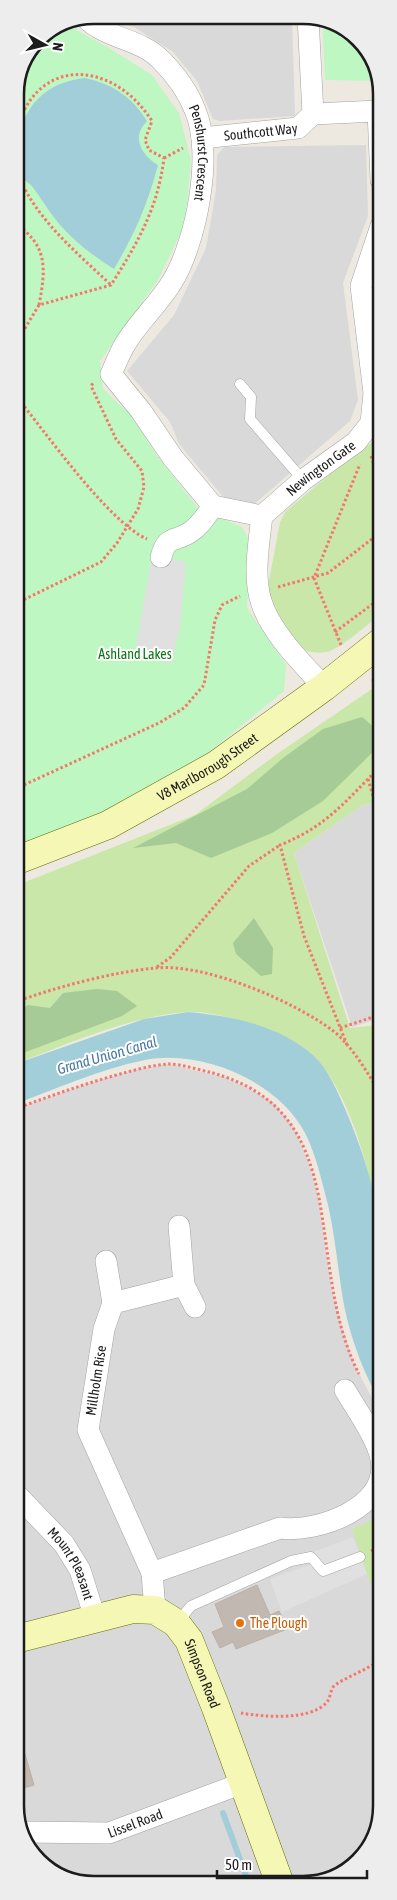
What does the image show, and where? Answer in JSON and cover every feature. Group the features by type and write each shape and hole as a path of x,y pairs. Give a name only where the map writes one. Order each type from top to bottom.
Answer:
{"street":[{"name":"Penshurst Crescent","path":"92,24 96,28 133,41 160,59 179,82 196,110 202,138 201,194 189,248 172,282 124,345 111,374 141,411 173,458 213,506"},
{"path":"308,24 313,114 373,111"},
{"name":"Southcott Way","path":"202,138 298,128 313,114"},
{"path":"373,250 361,286 373,385"},
{"name":"Newington Gate","path":"262,516 303,480 373,428"},
{"path":"163,551 171,539 188,534 201,524 213,506 262,516 257,560 260,600 282,640 324,687"},
{"name":"V8 Marlborough Street","path":"24,858 108,825 216,765 324,687 373,648"},
{"path":"179,1226 184,1285 195,1307"},
{"path":"106,1261 113,1303 184,1285"},
{"name":"Millholm Rise","path":"113,1303 104,1330 88,1430 152,1572 166,1617"},
{"path":"354,1385 373,1439"},
{"path":"152,1572 280,1528 297,1530 320,1526 352,1512 368,1499 373,1491"},
{"name":"Mount Pleasant","path":"24,1502 64,1544 76,1563 95,1618"},
{"path":"24,1637 133,1609 166,1617"},
{"name":"Simpson Road","path":"166,1617 189,1640 216,1708 277,1876"},
{"name":"Lissel Road","path":"29,1832 109,1834 243,1783"}],"lane":[{"path":"240,384 250,397 250,419 303,480"},
{"path":"166,1617 291,1561 312,1557 323,1571 360,1557"}],"path":[{"path":"24,110 40,90 60,78 76,74 97,76 115,83 142,105 152,121 144,140 149,150 164,158 161,184 141,236 111,286 39,305"},
{"path":"24,189 40,213 111,286"},
{"path":"24,229 38,243 42,256 43,284 39,305 24,330"},
{"path":"24,600 102,562 118,544 138,509 144,487 142,472 107,424 91,386 96,379"},
{"path":"24,406 93,490 128,527 163,551"},
{"path":"373,433 368,446 373,460"},
{"path":"341,645 334,632 314,578 361,463"},
{"path":"24,785 109,747 184,708 204,684 215,620 222,605 236,596 328,573 373,539"},
{"path":"334,632 373,604"},
{"path":"157,968 171,957 248,866 280,845 302,836 333,816 373,774"},
{"path":"368,779 373,796"},
{"path":"280,845 304,936 349,1048"},
{"path":"24,999 81,983 157,968 193,971 242,984 278,997 333,1031 349,1048 373,1084"},
{"path":"340,1028 373,1017"},
{"path":"24,1106 93,1082 134,1070 168,1064 224,1077 273,1102 293,1126 308,1161 318,1196 332,1292 354,1364 354,1385"},
{"path":"216,1708 244,1714 274,1716 294,1716 307,1713 326,1702 333,1686 373,1665"}],"shaded area":[{"path":"122,24 292,24 295,116 220,121 213,119 197,81 173,52 134,27"},
{"path":"366,145 368,216 343,283 358,400 350,421 252,506 225,499 179,444 170,422 127,371 174,315 206,248 216,190 217,155 224,147"},
{"path":"152,555 186,562 180,628 171,664 135,653"},
{"path":"373,803 373,1021 352,1027 294,853 361,806"},
{"path":"168,1064 224,1077 273,1102 293,1126 308,1161 318,1196 332,1292 354,1364 373,1400 373,1811 368,1833 353,1856 326,1873 312,1876 80,1875 63,1869 44,1856 27,1829 24,1815 24,1106 134,1070"},
{"path":"353,1537 367,1574 282,1612 270,1579 312,1564 310,1553"}],"green space":[{"name":"Ashland Lakes","path":"76,26 78,31 152,75 179,113 191,160 185,224 158,280 100,361 103,389 134,418 157,456 198,508 242,527 250,542 247,608 286,665 284,691 193,765 98,815 24,847 24,89 26,76 38,51 59,33"},
{"path":"322,26 338,33 356,48 368,67 372,81 325,80"},
{"path":"373,442 373,619 357,633 330,651 306,651 300,647 281,624 266,597 280,522 286,511 359,450"},
{"path":"373,688 373,803 361,806 294,853 350,1028 373,1026 373,1194 361,1147 342,1098 316,1058 291,1042 246,1022 206,1013 186,1012 164,1015 120,1025 24,1061 24,882 195,815 277,754"},
{"path":"362,717 373,726 373,752 323,801 272,833 211,858 176,843 133,848 247,789 283,758 323,729"},
{"path":"254,918 273,948 272,974 261,976 236,954 233,943"},
{"path":"97,989 117,991 137,1006 122,1016 24,1053 24,1007 28,1005 50,1008 63,993"},
{"path":"373,1520 373,1591 352,1529"}],"water":[{"path":"85,78 95,81 113,88 128,98 147,121 140,133 140,145 147,156 158,165 140,219 114,269 83,247 62,227 31,185 24,179 24,120 30,109 47,91 71,80"},
{"name":"Grand Union Canal","path":"188,1012 221,1016 254,1024 300,1045 314,1056 329,1075 353,1127 373,1190 373,1388 355,1347 348,1322 331,1218 316,1159 305,1133 293,1114 276,1098 257,1084 236,1073 190,1059 167,1058 145,1060 112,1068 24,1100 24,1061 144,1019"}],"building":[{"path":"257,1585 270,1615 279,1611 287,1629 236,1649 233,1642 220,1648 212,1632 224,1627 215,1604"},
{"path":"24,1751 34,1785 24,1788"}],"waterway":[{"path":"223,1813 246,1876"}],"place":[{"name":"The Plough","path":"240,1623"}]}
